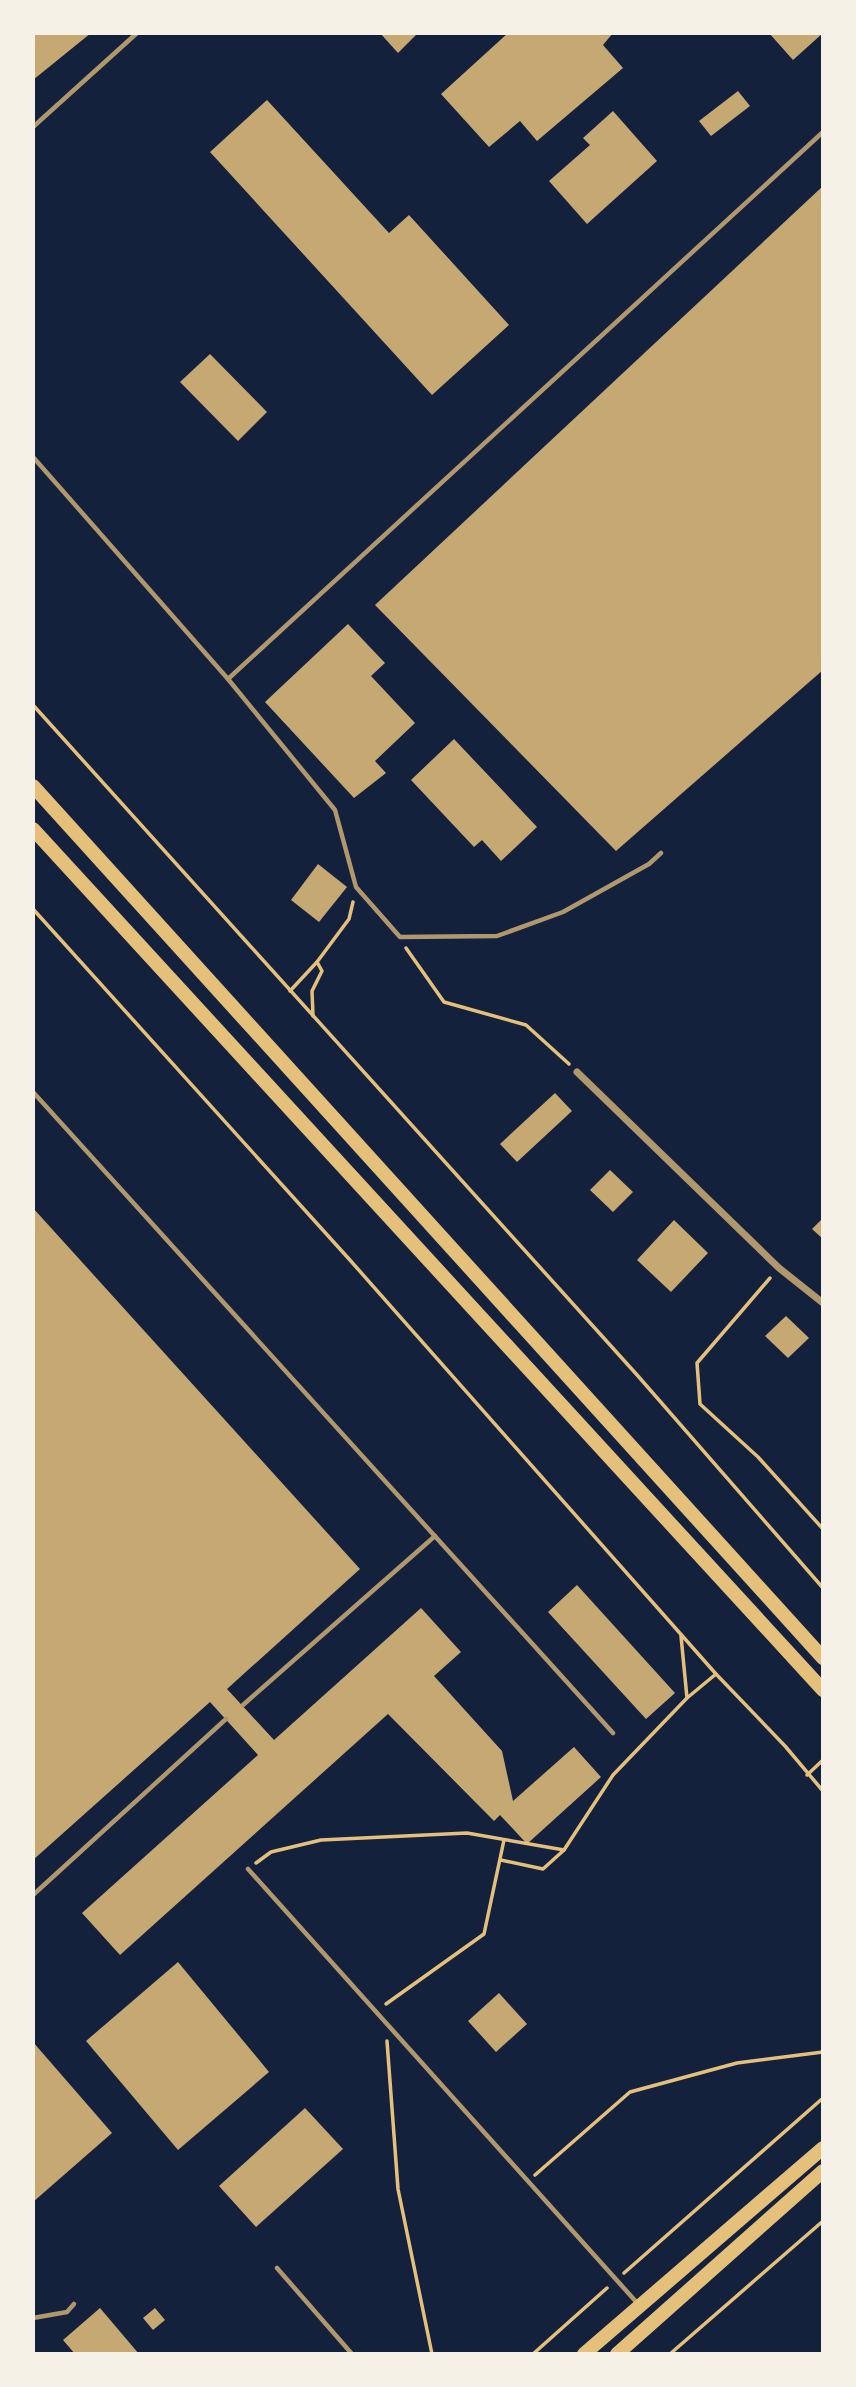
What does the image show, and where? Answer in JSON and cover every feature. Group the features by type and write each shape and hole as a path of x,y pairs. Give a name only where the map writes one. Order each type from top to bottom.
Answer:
{"main road":[{"path":"33,786 823,1658"},
{"path":"33,829 823,1690"},
{"path":"584,2354 823,2148"},
{"path":"617,2354 823,2171"}],"street":[{"path":"577,1072 779,1268 823,1303"}],"lane":[{"path":"33,127 137,33"},
{"path":"228,679 823,132"},
{"path":"33,457 228,679 335,810 356,887 400,937 497,936 563,912 649,864 661,853"},
{"path":"33,1092 613,1733"},
{"path":"243,1705 435,1536"},
{"path":"33,1895 226,1719"},
{"path":"248,1869 639,2306"},
{"path":"277,2268 352,2354"},
{"path":"33,2318 67,2312 74,2304"}],"path":[{"path":"33,705 638,1376 823,1588"},
{"path":"290,992 317,962 349,919 356,887"},
{"path":"33,909 823,1791"},
{"path":"400,937 444,1002 526,1024 577,1072"},
{"path":"313,1016 312,991 322,971 317,962"},
{"path":"779,1268 698,1363 700,1404 758,1457 823,1529"},
{"path":"681,1634 687,1698"},
{"path":"501,1860 542,1869 564,1850 614,1775 687,1698 716,1674"},
{"path":"807,1774 823,1760"},
{"path":"248,1869 271,1852 321,1840 467,1833 564,1850"},
{"path":"376,2011 484,1934 504,1840"},
{"path":"386,2023 398,2189 432,2354"},
{"path":"527,2181 630,2092 737,2063 823,2052"},
{"path":"533,2354 823,2098"},
{"path":"670,2354 823,2221"}],"building":[{"path":"33,33 91,33 33,80"},
{"path":"380,33 418,33 398,53"},
{"path":"508,33 613,33 603,45 623,68 537,141 520,121 489,147 441,94"},
{"path":"769,33 823,33 793,60"},
{"path":"738,91 750,106 711,136 699,121"},
{"path":"267,100 389,233 409,215 509,325 432,395 210,152"},
{"path":"613,111 657,161 587,224 549,181 590,145 583,138"},
{"path":"823,186 823,670 616,851 375,605"},
{"path":"210,354 267,412 238,441 180,382"},
{"path":"348,624 385,663 371,676 415,723 375,761 386,773 354,798 265,702"},
{"path":"454,739 537,827 501,861 482,840 474,847 411,780"},
{"path":"318,864 347,887 319,922 291,900"},
{"path":"555,1093 572,1111 517,1162 500,1144"},
{"path":"610,1170 633,1192 613,1212 590,1190"},
{"path":"33,1208 360,1569 227,1689 274,1740 421,1608 461,1652 434,1676 502,1751 513,1801 574,1747 601,1777 527,1844 500,1815 494,1821 388,1714 120,1955 82,1913 258,1755 210,1702 33,1860"},
{"path":"823,1218 823,1239 812,1229"},
{"path":"674,1220 708,1253 671,1292 637,1260"},
{"path":"786,1316 809,1338 788,1358 765,1336"},
{"path":"577,1585 675,1693 646,1719 548,1612"},
{"path":"178,1962 269,2072 178,2150 86,2041"},
{"path":"499,1993 527,2024 496,2052 468,2021"},
{"path":"33,2042 112,2133 33,2202"},
{"path":"305,2108 343,2149 256,2227 219,2186"},
{"path":"100,2308 139,2354 75,2354 63,2340"},
{"path":"155,2308 165,2320 153,2330 143,2318"}]}
